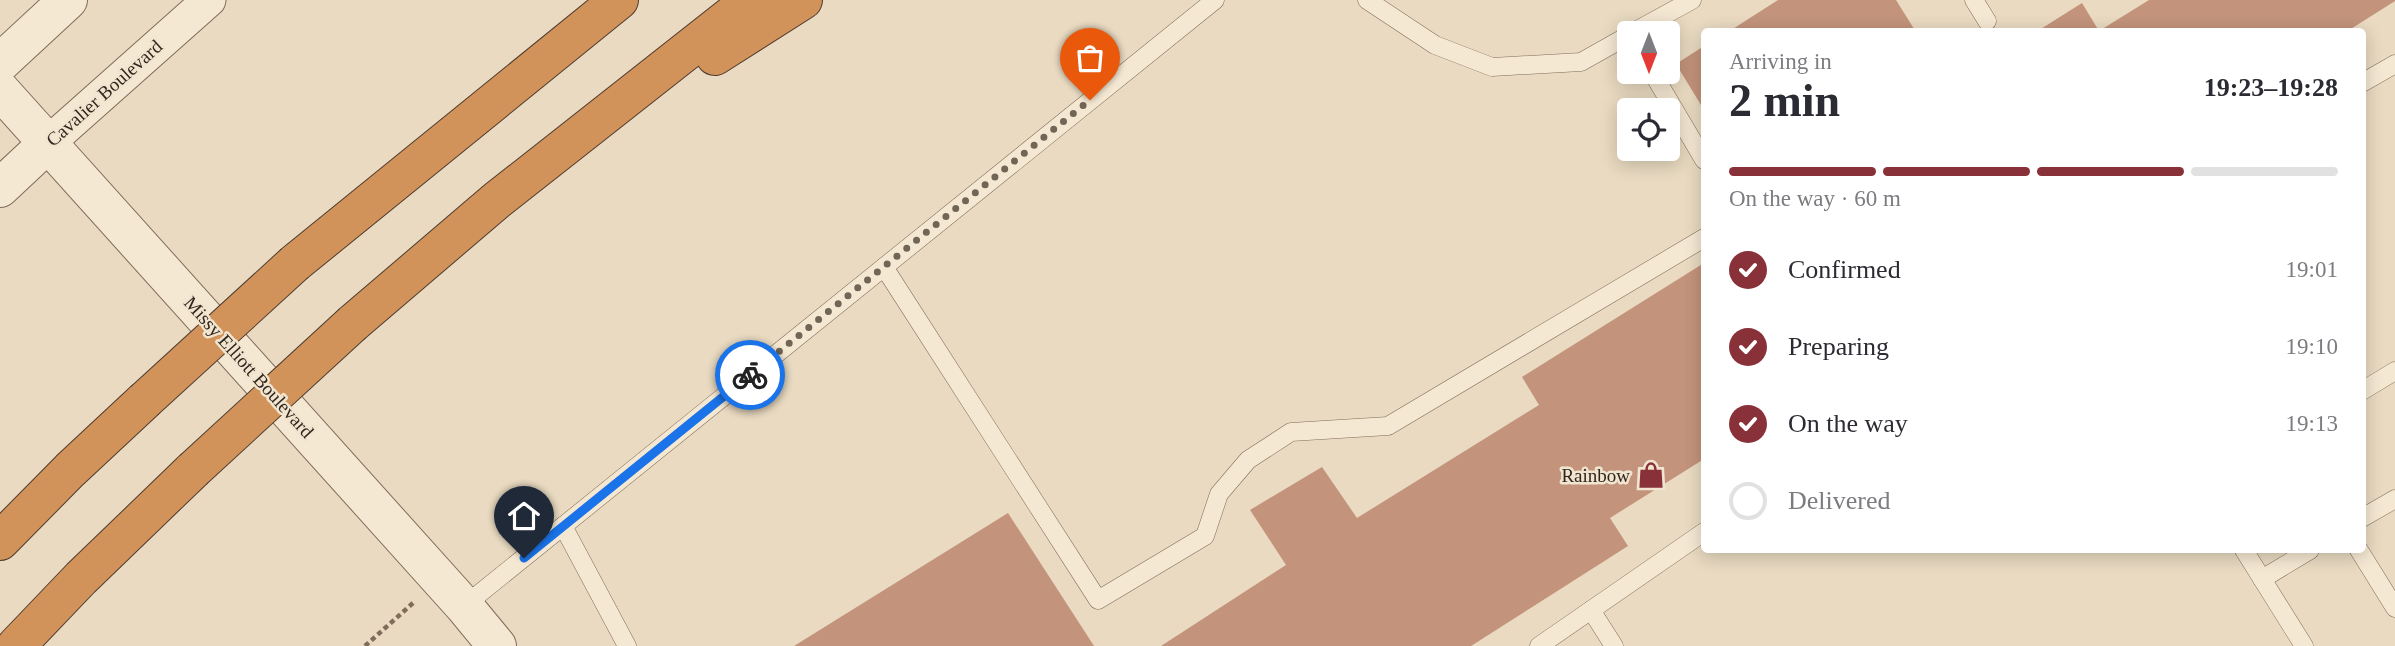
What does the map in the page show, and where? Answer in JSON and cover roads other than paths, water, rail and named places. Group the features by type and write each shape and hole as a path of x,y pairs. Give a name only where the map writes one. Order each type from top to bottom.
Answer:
{"highway":[{"path":"0,541 70,470 295,263 619,0"},
{"path":"16,646 81,578 193,470 353,323 530,174 751,0"},
{"path":"530,174 803,0"}],"street":[{"path":"0,64 68,0"},
{"name":"Cavalier Boulevard","path":"0,188 209,0"},
{"name":"Missy Elliott Boulevard","path":"0,90 452,593 496,646"}],"lane":[{"path":"452,593 564,526 1215,0"},
{"path":"1367,0 1435,45 1492,67 1581,62 1617,42"},
{"path":"1654,21 1692,0"},
{"path":"1974,0 1987,21"},
{"path":"2366,81 2395,64"},
{"path":"1659,84 1701,155"},
{"path":"884,267 1098,600 1205,536 1219,494 1248,460 1291,432 1388,426 1701,240"},
{"path":"2366,389 2395,371"},
{"path":"2366,516 2395,499"},
{"path":"564,526 627,646"},
{"path":"1539,646 1701,535"},
{"path":"2246,553 2304,646"},
{"path":"2262,579 2305,553"},
{"path":"2361,553 2395,608"},
{"path":"1591,610 1614,646"}],"place":[{"name":"Rainbow","path":"1651,475"}]}
